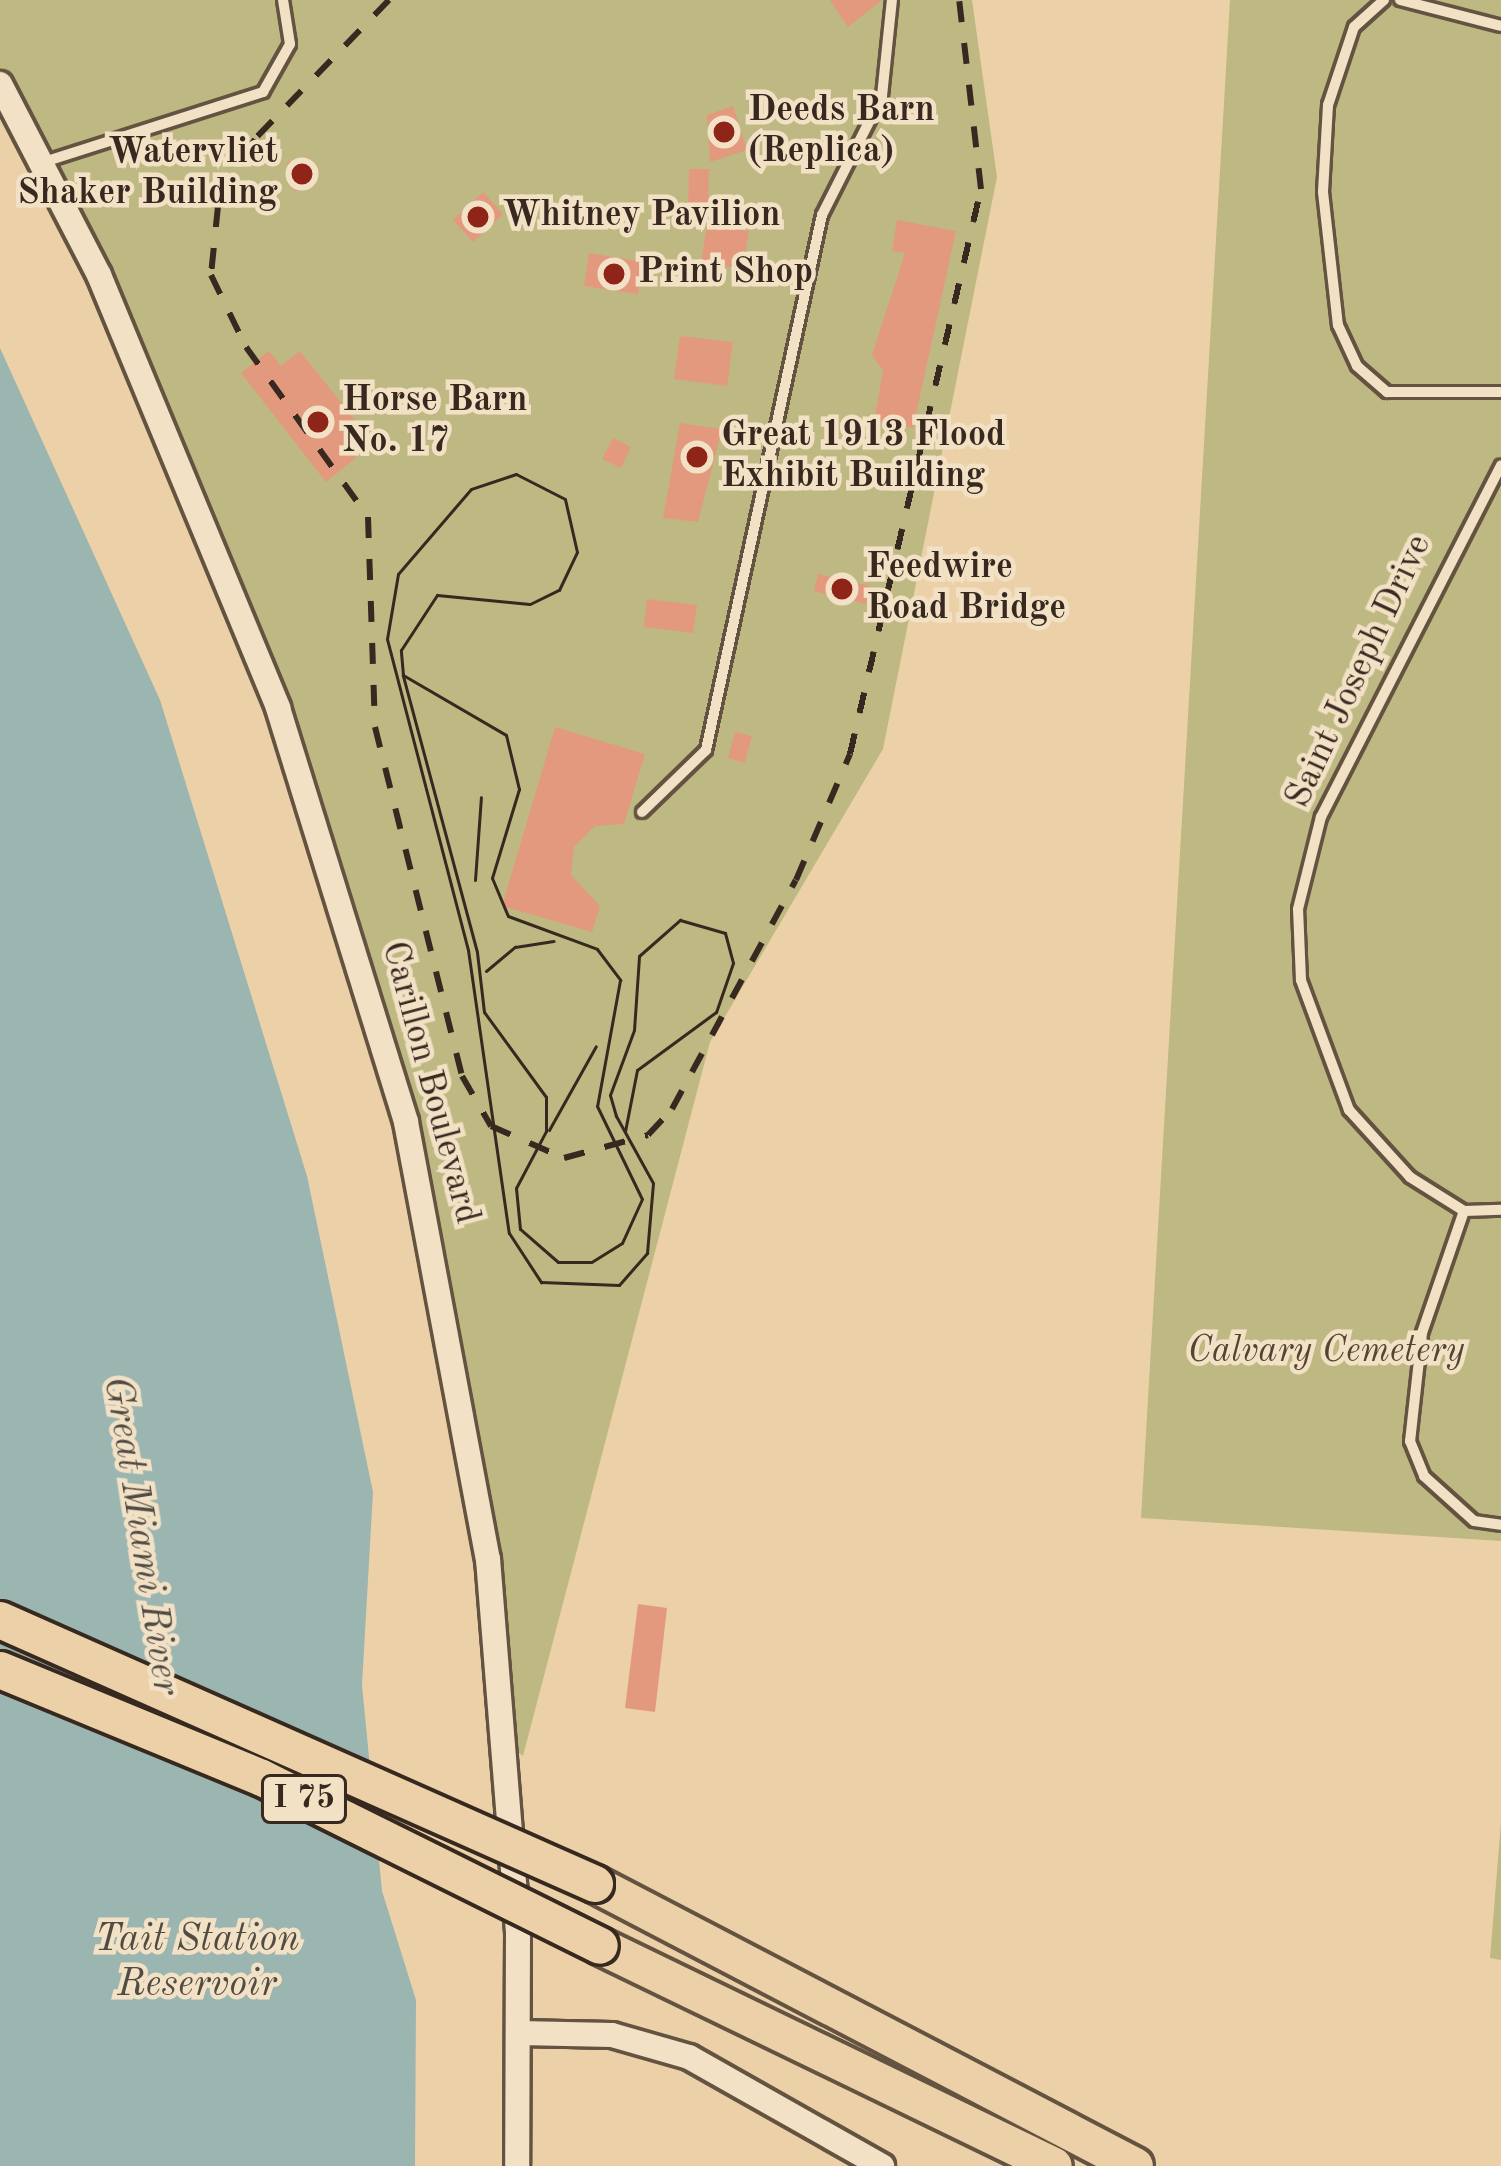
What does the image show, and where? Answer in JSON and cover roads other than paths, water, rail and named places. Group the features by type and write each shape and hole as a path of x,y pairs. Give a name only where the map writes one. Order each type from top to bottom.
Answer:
{"highway":[{"name":"I 75","path":"0,1620 595,1884 1135,2166"},
{"name":"I 75","path":"0,1670 262,1778 1054,2166"}],"street":[{"name":"Carillon Boulevard","path":"0,84 99,275 278,708 406,1122 488,1559 520,2033 517,2166"},
{"path":"520,2033 668,2049 882,2166"}],"lane":[{"path":"41,163 263,92 290,44 283,0"},
{"path":"642,812 706,750 822,215 882,96 892,0"},
{"path":"1384,0 1354,27 1328,105 1323,192 1338,325 1357,366 1387,392 1501,392"},
{"path":"1400,0 1501,26"},
{"name":"Saint Joseph Drive","path":"1464,1211 1410,1177 1348,1110 1301,980 1298,909 1321,817 1501,465"},
{"path":"1501,1210 1464,1211 1423,1333 1410,1441 1424,1475 1474,1521 1501,1525"}],"water":[{"name":"Tait Station Reservoir","path":"0,348 160,700 307,1176 373,1492 362,1685 382,1891 416,2000 415,2166 0,2166"}],"tram line":[{"path":"403,675 506,735 519,789 492,878 508,916 597,949 620,980 597,1106 642,1199 622,1243 591,1262 558,1262 520,1229 516,1188 546,1131 546,1097 484,1012 477,952 403,675 401,650 437,595 530,604 559,590 577,552 565,499 516,474 471,489 398,574 387,639 468,950 509,1233 541,1282 619,1285 647,1253 653,1183 616,1116 610,1095 634,1030 639,956 680,920 725,933 733,963 716,1012 637,1070 625,1131"},
{"path":"475,880 481,797"},
{"path":"486,971 515,947 554,941"},
{"path":"549,1130 596,1046"}],"railway":[{"path":"389,0 255,139 218,206 211,275 246,347 368,517 375,727 462,1076 491,1126 564,1158 648,1135 672,1109 796,880 850,754 981,189 959,0"}],"place":[{"name":"Deeds Barn (Replica)","path":"724,132"},
{"name":"Watervliet Shaker Building","path":"302,174"},
{"name":"Whitney Pavilion","path":"478,217"},
{"name":"Print Shop","path":"614,274"},
{"name":"Horse Barn No. 17","path":"318,422"},
{"name":"Great 1913 Flood Exhibit Building","path":"697,457"},
{"name":"Feedwire Road Bridge","path":"842,589"}],"park label":[{"name":"Calvary Cemetery","path":"1326,1353"}],"water label":[{"name":"Great Miami River","path":"140,1536"}]}
